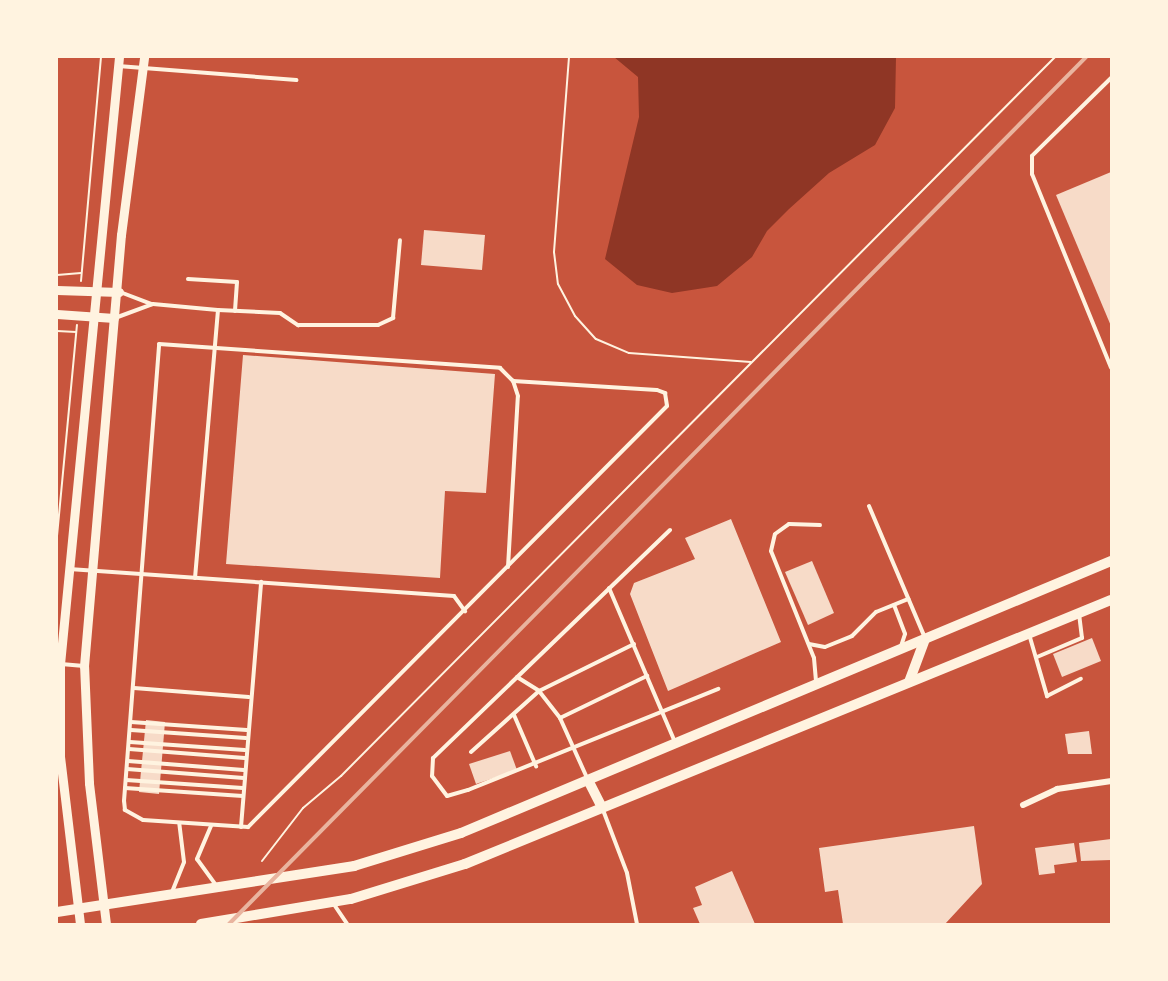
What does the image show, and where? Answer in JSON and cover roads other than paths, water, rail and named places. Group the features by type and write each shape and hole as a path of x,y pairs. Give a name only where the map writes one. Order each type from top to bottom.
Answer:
{"main road":[{"path":"57,912 354,866 461,833 1111,561"},
{"path":"201,924 332,902 465,864 1111,600"},
{"path":"909,682 925,639"},
{"path":"588,780 602,807"}],"street":[{"path":"106,924 89,783 84,666 114,318 119,292 144,57"},
{"path":"80,924 60,756 59,664 91,315 119,62"},
{"path":"57,290 119,292"},
{"path":"57,314 114,318"},
{"path":"1023,805 1057,789 1111,781"}],"lane":[{"path":"119,62 142,68 297,80"},
{"path":"1111,78 1032,156 1032,174 1111,368"},
{"path":"119,292 153,304 280,313 298,325 378,325 393,318 400,240"},
{"path":"188,279 237,282 235,311"},
{"path":"114,318 153,304"},
{"path":"195,578 218,310"},
{"path":"508,567 518,396 513,381 500,368 216,346 159,344 125,810 132,815 179,824 248,827 465,611 667,406 665,393 657,390 513,381"},
{"path":"869,506 925,639"},
{"path":"814,685 817,671 771,551 775,534 789,524 820,525"},
{"path":"670,530 517,677 430,768 440,793 447,796 536,766 718,689"},
{"path":"69,568 454,596 465,611"},
{"path":"241,827 249,697 261,582"},
{"path":"609,588 676,743"},
{"path":"808,643 835,644 852,636 866,619 909,599"},
{"path":"894,605 905,634 900,649"},
{"path":"1037,657 1082,638 1078,613"},
{"path":"1029,634 1047,696 1081,679"},
{"path":"471,752 539,692 634,644"},
{"path":"59,664 84,666"},
{"path":"560,718 647,676"},
{"path":"517,677 539,692 560,718 588,780"},
{"path":"134,688 249,697"},
{"path":"514,716 536,766"},
{"path":"131,722 247,730"},
{"path":"130,730 246,738"},
{"path":"129,742 245,750"},
{"path":"129,749 245,758"},
{"path":"128,761 244,770"},
{"path":"127,769 244,778"},
{"path":"126,780 243,788"},
{"path":"126,788 243,796"},
{"path":"602,807 627,873 637,924"},
{"path":"169,896 184,862 179,824"},
{"path":"211,826 197,859 221,888"},
{"path":"332,902 347,924"}],"railway":[{"path":"229,924 1086,57"}]}
